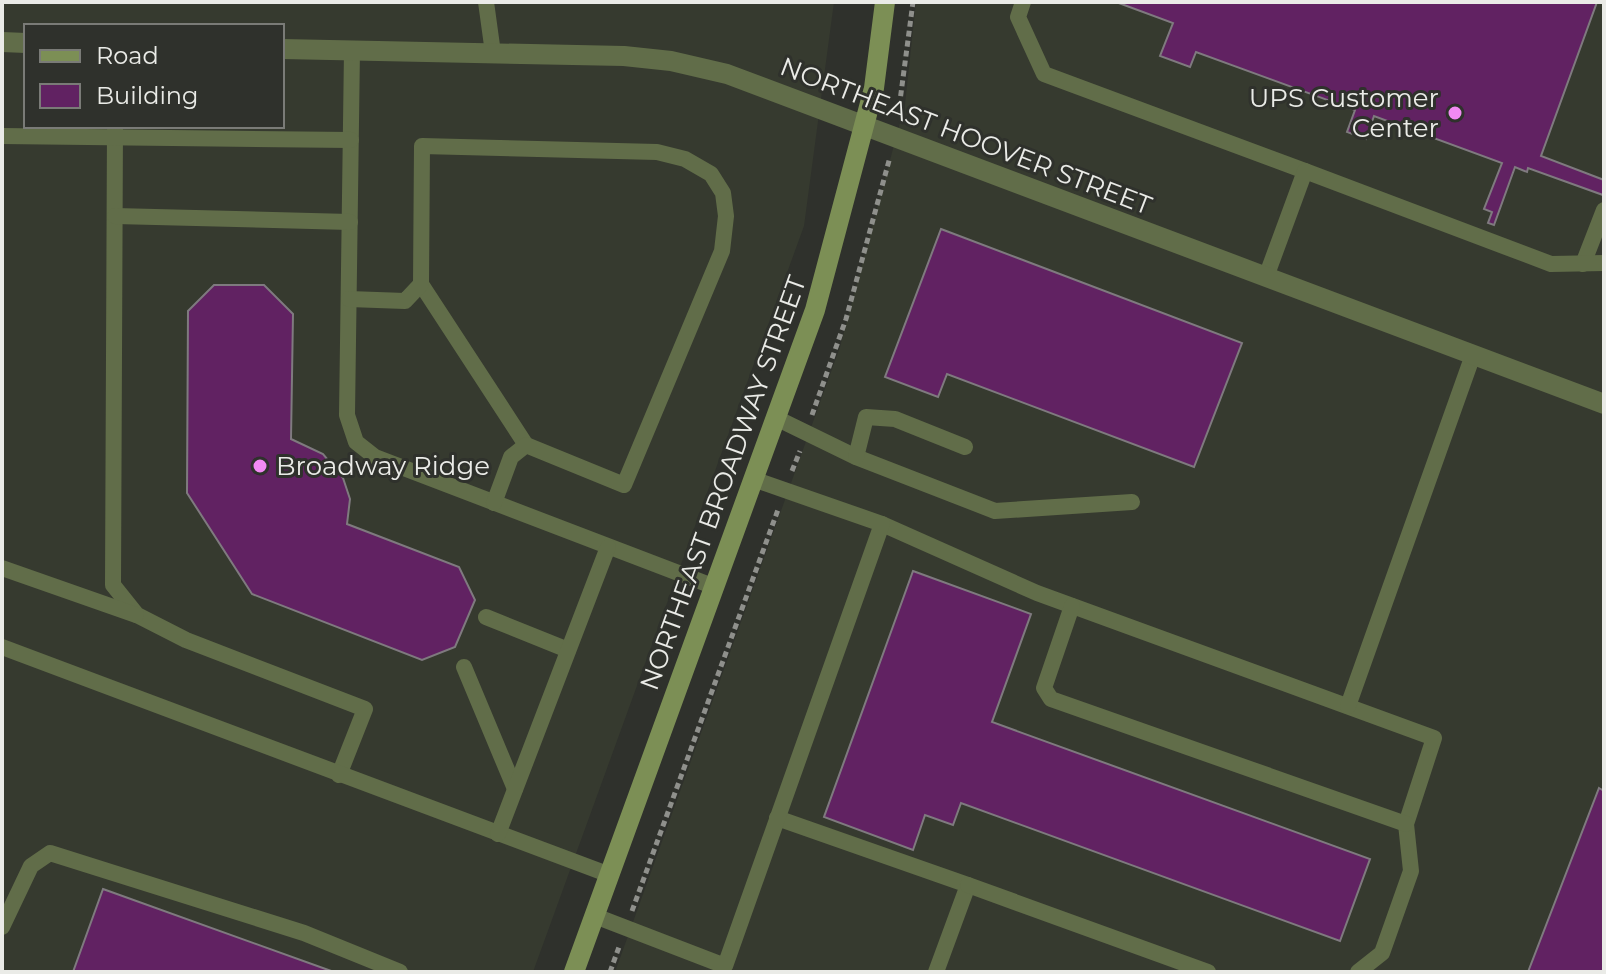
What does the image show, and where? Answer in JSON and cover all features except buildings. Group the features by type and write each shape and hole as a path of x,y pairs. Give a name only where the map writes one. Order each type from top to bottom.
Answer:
{"main road":[{"name":"NORTHEAST BROADWAY STREET","path":"574,972 815,310 865,125 885,2"}],"street":[{"path":"2,42 24,43"},
{"name":"NORTHEAST HOOVER STREET","path":"284,49 624,56 697,66 865,125 1604,404"}],"lane":[{"path":"486,2 493,53"},
{"path":"1023,2 1018,17 1044,74 1551,264 1604,263"},
{"path":"352,50 347,415 356,442 375,457 715,587"},
{"path":"2,136 115,132 351,140"},
{"path":"115,132 113,585 137,615"},
{"path":"422,146 657,152 697,164 711,174 723,193 726,216 722,251 624,485 526,445 421,284 422,146"},
{"path":"1266,277 1305,171"},
{"path":"1583,264 1604,210"},
{"path":"115,216 350,222"},
{"path":"349,299 405,301 421,284"},
{"path":"1348,706 1473,355"},
{"path":"856,457 866,417 895,419 965,447"},
{"path":"776,418 856,457 995,511 1132,502"},
{"path":"494,503 511,457 526,445"},
{"path":"753,479 882,524 1072,606 1434,738 1406,824 1411,871 1382,953 1358,972"},
{"path":"595,916 725,966 882,524"},
{"path":"498,834 608,547"},
{"path":"2,568 137,615 186,640 365,709 339,775"},
{"path":"1072,606 1044,688 1051,699 1406,824"},
{"path":"486,617 568,650"},
{"path":"2,647 610,875"},
{"path":"464,667 515,789"},
{"path":"777,818 1208,972"},
{"path":"2,927 31,866 50,853 304,933 400,972"},
{"path":"936,972 968,885"}],"shaded area":[{"path":"2,2 834,2 804,226 533,972 2,972"},
{"path":"916,2 1604,2 1604,972 615,972 840,347 905,104"}],"place":[{"name":"UPS Customer Center","path":"1455,113"},
{"name":"Broadway Ridge","path":"260,466"}]}
